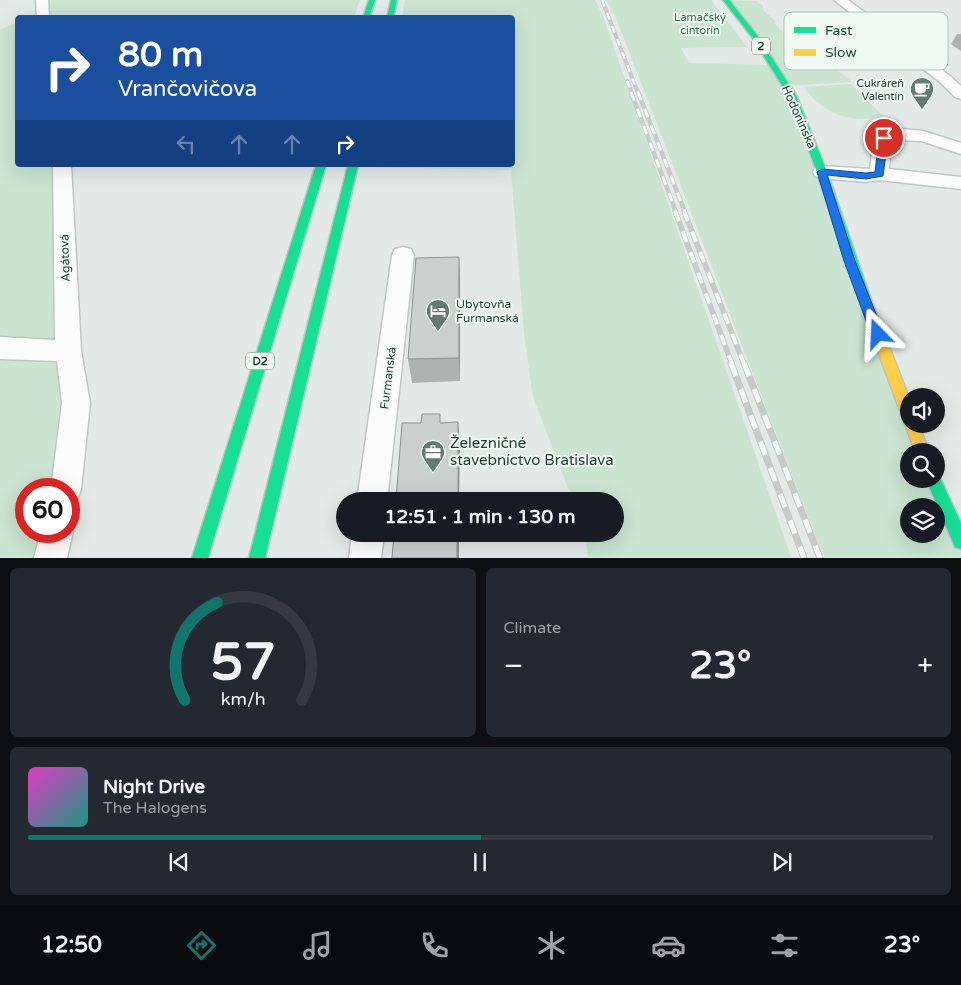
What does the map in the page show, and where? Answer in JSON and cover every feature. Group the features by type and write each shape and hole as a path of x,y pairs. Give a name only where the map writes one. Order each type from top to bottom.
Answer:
{"main road":[{"path":"367,15 372,0"},
{"path":"391,15 394,0"},
{"name":"Hodonínska","path":"726,0 754,36 792,95 822,172 850,261 900,393"},
{"name":"D2","path":"200,558 320,167"},
{"path":"257,558 353,167"},
{"path":"938,488 960,538"}],"street":[{"path":"42,0 43,15"},
{"path":"840,0 856,12"},
{"path":"933,70 961,94"},
{"path":"880,174 884,138 894,133 923,136 961,147"},
{"name":"Agátová","path":"62,167 68,350 76,403 67,478"},
{"path":"822,172 866,176 880,174 961,183"},
{"name":"Furmanská","path":"373,492 403,255"},
{"path":"0,348 68,350"},
{"path":"365,558 367,542"},
{"path":"50,558 54,543"}],"green space":[{"path":"42,0 360,0 355,15 42,15"},
{"path":"405,0 595,0 603,16 791,557 588,557 586,542 624,542 624,492 570,492 533,397 524,334 511,170 369,167 515,167 515,15 402,15"},
{"name":"Lamačský cintorín","path":"606,0 711,0 747,47 681,48 689,63 773,65 726,0 757,1 784,33 784,70 837,70 852,82 799,85 786,83 900,399 900,433 915,433 919,443 900,443 900,488 937,488 942,498 900,498 900,543 945,543 945,506 961,541 961,557 824,557 668,151 615,16"},
{"path":"15,23 15,167 62,167 66,478 15,478 15,543 54,543 50,557 0,557 0,30"},
{"path":"851,84 883,116 860,119 839,115 820,104 804,87"}],"building":[{"name":"Ubytovňa Furmanská","path":"459,257 459,358 408,359 416,258"},
{"name":"Železničné stavebníctvo Bratislava","path":"422,414 440,414 440,423 458,422 458,492 397,492 402,423 421,423"},
{"path":"393,542 457,542 457,558 392,558"}],"railway":[{"path":"602,0 638,93"},
{"path":"627,81 632,93"},
{"path":"631,92 676,212"},
{"path":"638,92 685,212"},
{"path":"675,211 732,364"},
{"path":"684,211 744,364"},
{"path":"731,363 804,558"},
{"path":"744,363 820,558"}],"traffic: fast":[{"path":"367,15 372,0"},
{"path":"391,15 394,0"},
{"path":"726,0 755,36 792,95 822,172 865,300"},
{"path":"200,558 320,167"},
{"path":"257,558 353,167"},
{"path":"937,488 961,541"}],"traffic: slow":[{"path":"865,300 900,393"},
{"path":"915,433 919,443"}],"place":[{"name":"Cukráreň Valentín","path":"922,110"},
{"name":"Ubytovňa Furmanská","path":"438,332"},
{"name":"Železničné stavebníctvo Bratislava","path":"433,473"}],"route":[{"path":"878,334 850,261 822,172 866,176 880,174 884,138"}]}
